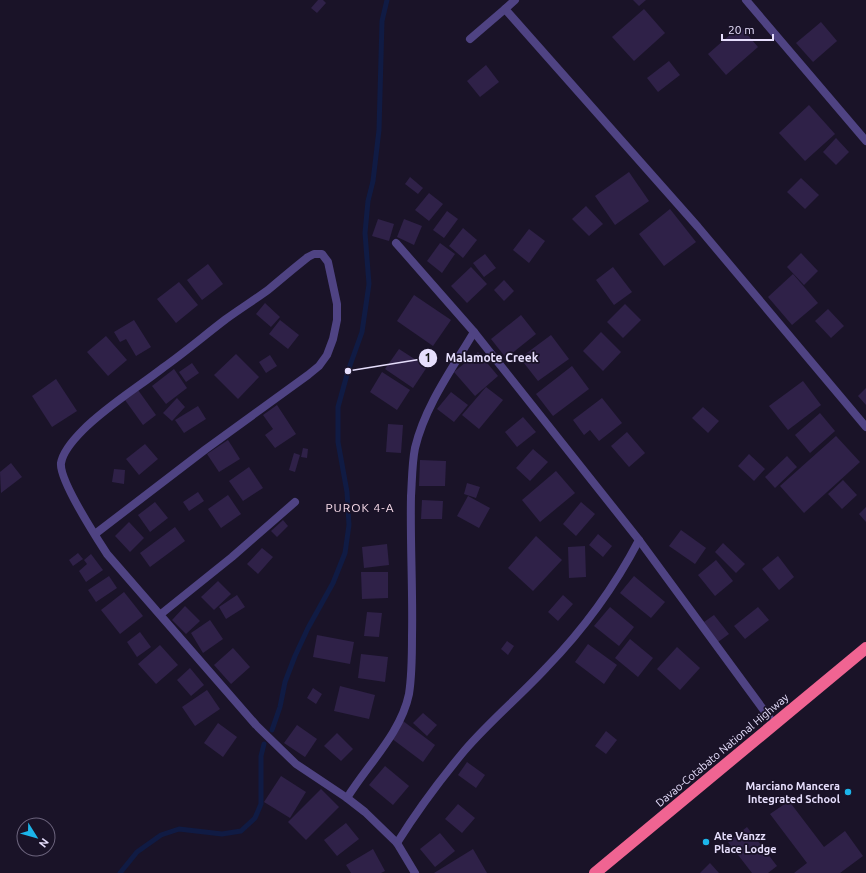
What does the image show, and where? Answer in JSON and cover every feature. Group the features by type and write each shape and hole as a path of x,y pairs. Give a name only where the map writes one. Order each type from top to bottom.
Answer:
{"highway":[{"name":"Davao-Cotabato National Highway","path":"595,873 866,648"}],"street":[{"path":"470,39 515,0"},
{"path":"746,0 866,141"},
{"path":"505,9 698,227 866,426"},
{"path":"396,243 474,332 639,540 774,724"},
{"path":"95,534 181,467 319,366 327,355 333,339 337,320 337,304 328,262 322,254 314,254 308,257 267,290 117,401 82,430 63,455 61,464 62,472 68,488 95,534 107,554 161,614 242,709 296,764 348,798 365,812 396,843 415,873"},
{"path":"348,798 363,773 392,733 409,694 412,656 411,516 415,449 422,425 434,401 474,332"},
{"path":"161,614 295,502"},
{"path":"396,843 417,811 466,749 546,668 573,638 618,578 639,540"}],"building":[{"path":"318,0 323,0 326,3 317,13 311,8"},
{"path":"633,0 646,0 639,6"},
{"path":"644,9 665,33 634,61 612,37"},
{"path":"821,22 837,41 813,62 796,43"},
{"path":"740,26 758,47 726,75 708,54"},
{"path":"669,61 680,75 658,92 647,78"},
{"path":"486,65 499,82 480,97 467,81"},
{"path":"809,105 835,134 805,161 779,133"},
{"path":"836,138 849,152 836,165 823,152"},
{"path":"629,172 649,201 615,225 595,196"},
{"path":"410,177 423,188 418,194 405,184"},
{"path":"801,178 819,195 805,209 787,192"},
{"path":"429,193 443,204 429,221 415,210"},
{"path":"586,206 603,224 589,236 572,219"},
{"path":"670,209 696,242 664,266 639,234"},
{"path":"447,211 458,219 444,238 433,230"},
{"path":"378,219 394,224 389,241 372,236"},
{"path":"404,219 422,226 414,245 397,237"},
{"path":"463,228 477,240 463,258 449,246"},
{"path":"529,229 545,241 529,263 513,250"},
{"path":"440,243 455,254 442,273 427,261"},
{"path":"801,253 818,271 804,285 787,267"},
{"path":"485,254 496,268 484,277 473,263"},
{"path":"208,264 223,284 202,300 187,280"},
{"path":"471,267 487,284 467,303 451,286"},
{"path":"613,267 632,292 614,305 596,280"},
{"path":"793,274 818,303 792,325 768,297"},
{"path":"504,280 514,291 504,301 494,290"},
{"path":"179,282 198,305 176,323 157,299"},
{"path":"414,295 451,320 433,346 397,321"},
{"path":"265,303 280,317 271,327 256,314"},
{"path":"625,304 641,320 623,338 607,322"},
{"path":"828,309 844,326 831,338 815,321"},
{"path":"521,315 536,334 506,358 491,339"},
{"path":"134,320 151,347 136,356 126,339 120,342 114,332"},
{"path":"280,320 299,335 288,349 269,334"},
{"path":"601,332 621,352 603,371 583,351"},
{"path":"551,335 569,359 538,381 520,358"},
{"path":"106,336 127,360 108,376 87,352"},
{"path":"399,349 427,367 413,388 385,369"},
{"path":"478,352 498,376 475,396 454,372"},
{"path":"236,354 259,377 238,399 214,375"},
{"path":"270,355 277,366 266,373 259,362"},
{"path":"192,363 199,373 186,382 179,372"},
{"path":"572,366 589,389 553,416 536,394"},
{"path":"174,369 187,388 166,404 152,386"},
{"path":"382,372 410,390 397,410 370,392"},
{"path":"56,379 77,411 52,427 32,396"},
{"path":"803,381 821,405 788,430 769,406"},
{"path":"486,387 503,400 479,429 462,415"},
{"path":"866,388 866,405 858,396"},
{"path":"138,390 156,415 143,425 125,400"},
{"path":"451,392 468,405 454,422 437,409"},
{"path":"177,398 185,407 172,421 163,413"},
{"path":"602,398 622,423 599,441 590,430 584,435 573,420"},
{"path":"277,405 296,434 275,448 265,435 273,429 263,415"},
{"path":"198,406 206,419 184,433 175,420"},
{"path":"703,407 719,421 708,433 692,418"},
{"path":"820,413 835,431 810,453 795,435"},
{"path":"523,417 536,432 517,447 505,432"},
{"path":"388,424 403,425 401,453 386,452"},
{"path":"627,432 645,453 629,467 611,446"},
{"path":"836,436 860,462 804,513 780,486"},
{"path":"228,440 240,459 219,472 207,454"},
{"path":"145,444 158,459 139,475 126,459"},
{"path":"303,448 308,449 307,458 301,457"},
{"path":"533,449 548,462 530,481 516,468"},
{"path":"294,453 300,455 295,472 289,470"},
{"path":"749,454 765,469 754,481 738,466"},
{"path":"787,456 797,467 775,488 765,477"},
{"path":"420,460 446,461 445,486 419,486"},
{"path":"11,463 22,477 1,493 0,472"},
{"path":"249,467 263,488 243,501 229,481"},
{"path":"114,469 125,470 124,484 112,482"},
{"path":"556,471 575,493 540,522 522,500"},
{"path":"843,480 857,495 842,509 828,494"},
{"path":"467,483 480,487 476,498 464,494"},
{"path":"198,492 204,501 189,511 183,502"},
{"path":"228,495 241,514 221,528 208,509"},
{"path":"468,496 490,508 479,528 457,516"},
{"path":"422,500 443,501 442,519 421,519"},
{"path":"155,502 168,518 150,532 138,515"},
{"path":"581,502 595,514 576,536 563,524"},
{"path":"866,507 866,522 859,514"},
{"path":"283,520 288,526 277,537 271,531"},
{"path":"129,522 144,538 130,552 115,536"},
{"path":"175,527 185,541 150,567 140,553"},
{"path":"681,530 706,548 695,564 669,546"},
{"path":"598,534 612,546 603,557 589,545"},
{"path":"536,536 562,560 533,591 508,568"},
{"path":"723,543 745,564 736,573 715,552"},
{"path":"387,544 389,565 364,568 362,547"},
{"path":"585,546 586,577 569,578 568,547"},
{"path":"262,548 273,557 258,574 247,564"},
{"path":"78,553 83,559 73,566 69,560"},
{"path":"91,554 103,570 86,582 79,571 87,564 84,560"},
{"path":"778,556 794,577 779,590 762,569"},
{"path":"716,560 733,581 715,596 698,575"},
{"path":"361,572 388,572 388,598 362,599"},
{"path":"109,576 117,588 96,602 88,590"},
{"path":"634,576 665,602 651,618 620,593"},
{"path":"218,581 231,594 214,610 201,597"},
{"path":"124,592 143,616 120,634 101,610"},
{"path":"237,595 245,607 226,619 219,607"},
{"path":"563,595 573,604 558,621 548,612"},
{"path":"185,606 200,621 186,634 172,620"},
{"path":"610,607 634,627 619,646 594,626"},
{"path":"758,607 769,620 745,639 734,626"},
{"path":"367,612 382,613 379,637 364,636"},
{"path":"714,615 729,634 718,642 704,622"},
{"path":"210,620 223,639 203,653 191,633"},
{"path":"140,632 151,647 137,657 127,642"},
{"path":"317,635 354,642 350,664 313,657"},
{"path":"630,639 653,658 638,677 615,658"},
{"path":"507,641 514,646 508,655 501,649"},
{"path":"588,644 617,665 604,684 575,662"},
{"path":"160,645 178,665 156,684 138,664"},
{"path":"677,647 700,668 680,690 657,669"},
{"path":"233,648 250,667 231,684 214,665"},
{"path":"361,654 388,657 385,682 358,678"},
{"path":"190,668 204,685 191,696 177,680"},
{"path":"340,686 375,695 369,719 334,711"},
{"path":"313,688 322,694 316,704 307,698"},
{"path":"207,690 220,709 195,726 182,707"},
{"path":"423,713 437,725 427,736 413,723"},
{"path":"403,721 435,745 423,762 391,738"},
{"path":"218,723 237,737 223,757 204,743"},
{"path":"297,725 317,739 305,757 284,743"},
{"path":"606,731 617,740 606,754 595,746"},
{"path":"337,733 353,749 341,761 324,746"},
{"path":"467,762 485,775 476,788 458,775"},
{"path":"385,766 409,786 393,805 369,785"},
{"path":"281,776 306,792 290,818 264,802"},
{"path":"321,789 339,807 306,840 288,822"},
{"path":"789,801 824,847 845,831 863,856 840,873 794,873 807,863 770,814"},
{"path":"458,804 475,818 462,833 445,819"},
{"path":"346,823 359,839 337,856 324,840"},
{"path":"747,827 777,866 768,873 752,873 728,842"},
{"path":"440,833 455,851 435,867 420,849"},
{"path":"373,849 385,871 381,873 351,873 346,865"},
{"path":"473,849 487,873 434,873"},
{"path":"710,863 719,873 700,873"}],"waterway":[{"path":"272,730 280,707 285,682 295,656 308,628 333,583 345,553 349,525 347,492 338,442 338,407 348,371 362,332 369,284 365,233 368,201 373,181 379,130 382,21 387,0"},
{"path":"120,873 137,852 161,835 179,829 222,834 241,831 255,818 261,804 261,756 264,744"}],"place":[{"name":"Malamote Creek","path":"348,371"},
{"name":"Marciano Mancera Integrated School","path":"848,792"},
{"name":"Ate Vanzz Place Lodge","path":"706,842"}],"district":[{"name":"PUROK 4-A","path":"360,508"}]}
